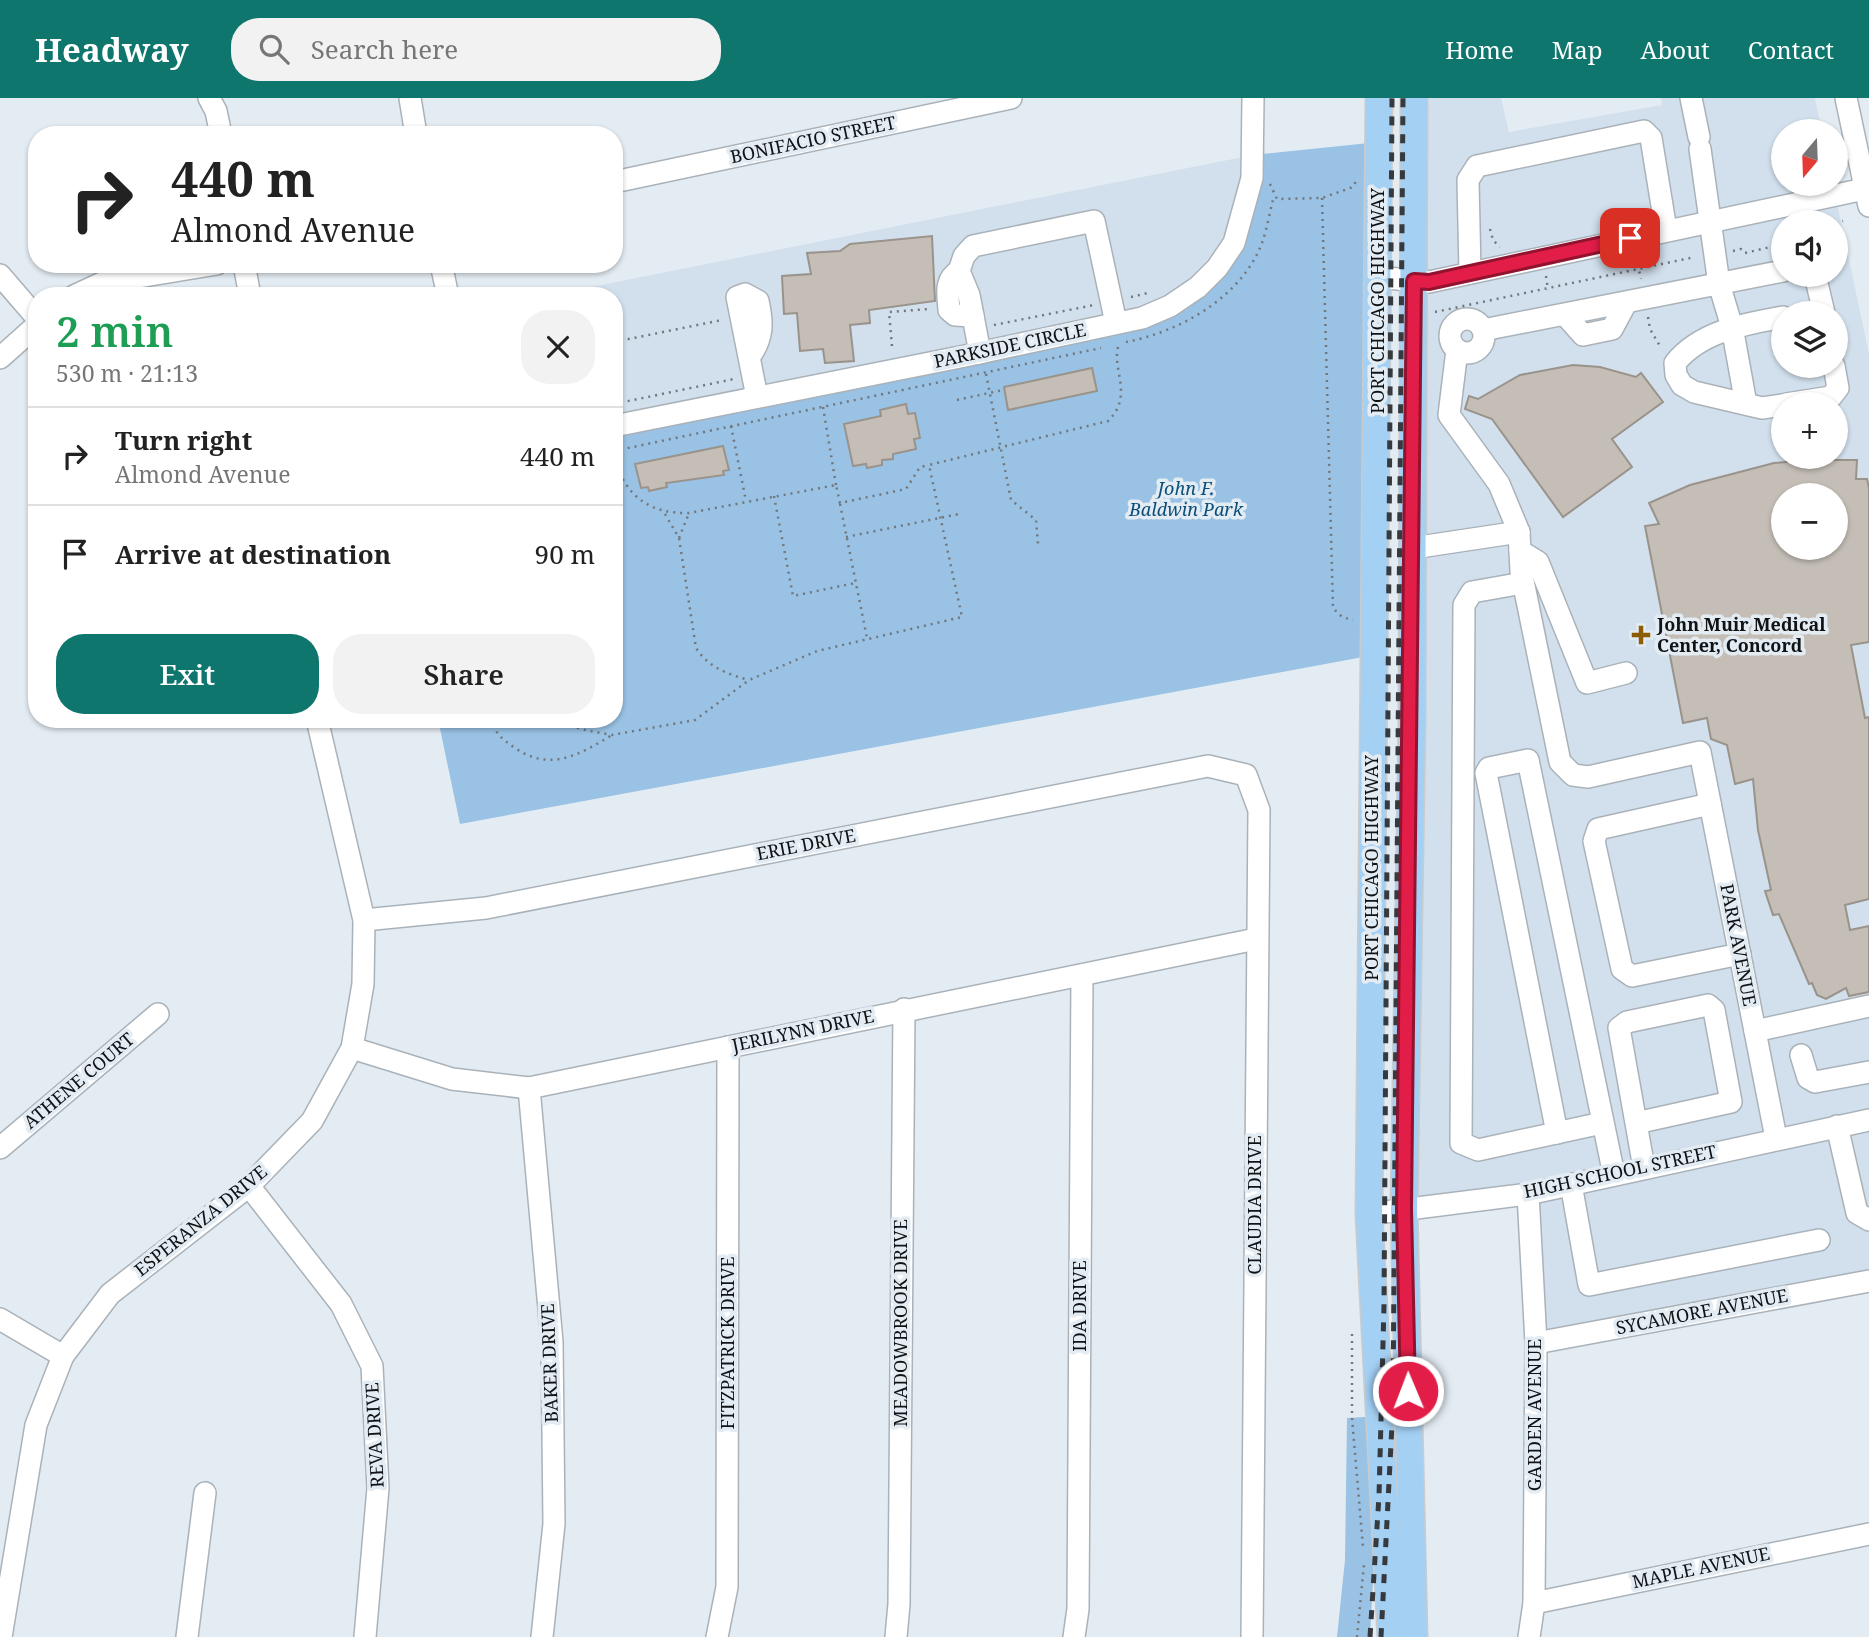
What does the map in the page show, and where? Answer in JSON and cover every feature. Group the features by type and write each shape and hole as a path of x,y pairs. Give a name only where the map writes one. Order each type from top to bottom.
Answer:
{"main road":[{"name":"PORT CHICAGO HIGHWAY","path":"1379,98 1369,1214 1391,1637"},
{"name":"PORT CHICAGO HIGHWAY","path":"1414,98 1413,548 1404,1209 1414,1637"},
{"path":"1377,543 1413,548"}],"street":[{"path":"209,98 216,111 218,126"},
{"path":"410,98 415,126"},
{"name":"BONIFACIO STREET","path":"623,180 1011,98"},
{"name":"PARKSIDE CIRCLE","path":"623,424 980,353 1116,323 1170,306 1217,268 1234,243 1252,178 1253,98"},
{"path":"1691,98 1700,143 1719,284 1732,327 1746,404"},
{"path":"1377,277 1429,282 1711,220 1868,194 1846,98"},
{"path":"1470,273 1468,180 1477,166 1644,131 1651,138 1667,230"},
{"path":"980,353 973,316 959,271 964,256 973,246 1094,221 1116,323"},
{"path":"93,287 102,283 163,273"},
{"path":"1602,1124 1478,1150 1461,1143 1464,605 1472,592 1523,583 1519,542 1499,484 1449,415 1457,351 1468,354 1478,349 1484,340 1483,330 1566,316 1583,335 1612,329 1626,303 1771,273"},
{"path":"0,275 28,307"},
{"path":"739,305 757,397"},
{"path":"1771,319 1732,327 1685,351 1675,363 1676,376 1682,385 1694,392 1762,408 1771,407"},
{"path":"0,358 28,334"},
{"path":"1413,548 1519,542 1538,562 1587,683 1626,673"},
{"name":"PARK AVENUE","path":"1523,583 1560,762 1573,775 1588,777 1700,752 1776,1138"},
{"name":"ESPERANZA DRIVE","path":"1,1637 8,1539 36,1425 63,1356 110,1294 249,1186 312,1121 352,1048 363,984 364,920 319,728"},
{"path":"1557,1133 1486,773 1489,768 1528,760 1614,1175"},
{"name":"ERIE DRIVE","path":"364,920 486,908 1208,766 1246,775"},
{"name":"CLAUDIA DRIVE","path":"1246,775 1259,810 1252,1637"},
{"path":"1710,804 1598,829 1594,841 1622,969 1632,976 1740,954"},
{"name":"JERILYNN DRIVE","path":"352,1048 452,1079 529,1088 1256,939"},
{"name":"IDA DRIVE","path":"1074,1637 1078,1595 1082,975"},
{"path":"1636,1123 1731,1102 1714,1010 1707,1004 1627,1022 1619,1028 1644,1168"},
{"path":"1755,1031 1869,1006"},
{"name":"MEADOWBROOK DRIVE","path":"895,1637 899,1604 904,1009"},
{"name":"ATHENE COURT","path":"0,1147 158,1014"},
{"name":"FITZPATRICK DRIVE","path":"717,1637 727,1587 729,1047"},
{"path":"1801,1055 1808,1078 1815,1082 1869,1072"},
{"name":"BAKER DRIVE","path":"529,1088 552,1342 554,1524 542,1637"},
{"name":"HIGH SCHOOL STREET","path":"1369,1214 1528,1194 1776,1138 1869,1120"},
{"path":"1837,1126 1857,1213 1869,1220"},
{"path":"1571,1184 1589,1285 1819,1240"},
{"name":"REVA DRIVE","path":"249,1186 341,1304 372,1366 378,1489 365,1637"},
{"name":"GARDEN AVENUE","path":"1528,1194 1536,1343 1534,1603 1529,1637"},
{"name":"SYCAMORE AVENUE","path":"1536,1343 1869,1281"},
{"path":"0,1319 63,1356"},
{"path":"187,1637 205,1493"},
{"name":"MAPLE AVENUE","path":"1534,1603 1869,1534"}],"path":[{"path":"1274,196 1277,199 1322,198 1353,187 1360,174"},
{"path":"839,503 906,489 920,467 1108,421 1118,412 1121,396 1117,344 1161,333 1207,309 1224,295 1262,244 1274,196 1270,184"},
{"path":"1322,198 1333,608 1342,617 1374,623"},
{"path":"1488,224 1493,240 1499,247 1512,244"},
{"path":"1435,312 1715,253 1741,249 1745,253 1771,247"},
{"path":"623,339 739,305"},
{"path":"892,346 889,312 930,309"},
{"path":"623,449 1104,347"},
{"path":"986,374 1011,500 1036,520 1038,544"},
{"path":"957,400 1003,390"},
{"path":"823,407 839,503 867,638"},
{"path":"731,426 746,501"},
{"path":"493,728 495,732 532,759 558,760 585,751 612,735 695,720 749,680 817,650 962,617 929,465"},
{"path":"623,481 633,495 664,513 679,538 696,648 703,660 728,675 749,680"},
{"path":"664,513 689,513 836,485"},
{"path":"774,496 793,596 855,583"},
{"path":"679,538 689,513"},
{"path":"846,537 959,514"},
{"path":"578,728 612,735"}],"shaded area":[{"name":"John Muir Medical Center, Concord","path":"1414,98 1501,98 1509,132 1662,105 1661,98 1815,98 1819,119 1771,119 1771,196 1836,196 1839,210 1771,210 1771,287 1848,287 1848,255 1869,354 1869,1281 1536,1343 1528,1194 1404,1209"},
{"path":"1253,155 1234,243 1170,306 623,424 623,287 591,287"}],"green space":[{"name":"John F. Baldwin Park","path":"1379,142 1374,655 460,824 440,728 623,728 623,424 1142,318 1217,268 1253,155"},
{"path":"1382,1416 1370,1637 1337,1637 1345,1560 1347,1418"}],"building":[{"path":"932,236 935,301 869,310 870,323 850,325 854,361 825,363 823,349 800,351 797,313 784,314 782,276 811,274 807,253 840,251 850,244"},
{"path":"1573,365 1600,367 1636,377 1641,373 1663,402 1612,439 1632,467 1563,517 1492,419 1465,409 1469,396 1478,399 1520,375"},
{"path":"1092,368 1097,391 1008,410 1004,387"},
{"path":"906,404 908,414 915,413 920,438 914,439 916,449 893,454 893,459 882,460 882,465 867,468 866,464 853,466 844,424 881,416 880,410"},
{"path":"723,446 729,470 723,471 724,475 666,483 667,487 649,491 648,487 641,488 635,464"},
{"path":"1848,460 1857,460 1856,479 1867,479 1869,642 1851,645 1865,718 1869,717 1869,899 1845,905 1850,930 1869,926 1869,992 1849,996 1846,988 1826,999 1817,995 1812,983 1809,984 1779,914 1773,915 1765,891 1771,890 1758,830 1753,779 1735,784 1727,745 1711,739 1707,718 1683,723 1645,526 1659,524 1649,503 1690,485 1771,464 1771,469 1848,469"}],"railway":[{"path":"1370,1637 1379,1496 1384,1305 1392,98"},
{"path":"1381,1637 1393,1405 1403,98"}],"place":[{"name":"John Muir Medical Center, Concord","path":"1641,635"}],"route":[{"path":"1408,1391 1404,1209 1412,722 1410,620 1413,548 1414,281 1429,282 1630,238"}]}
